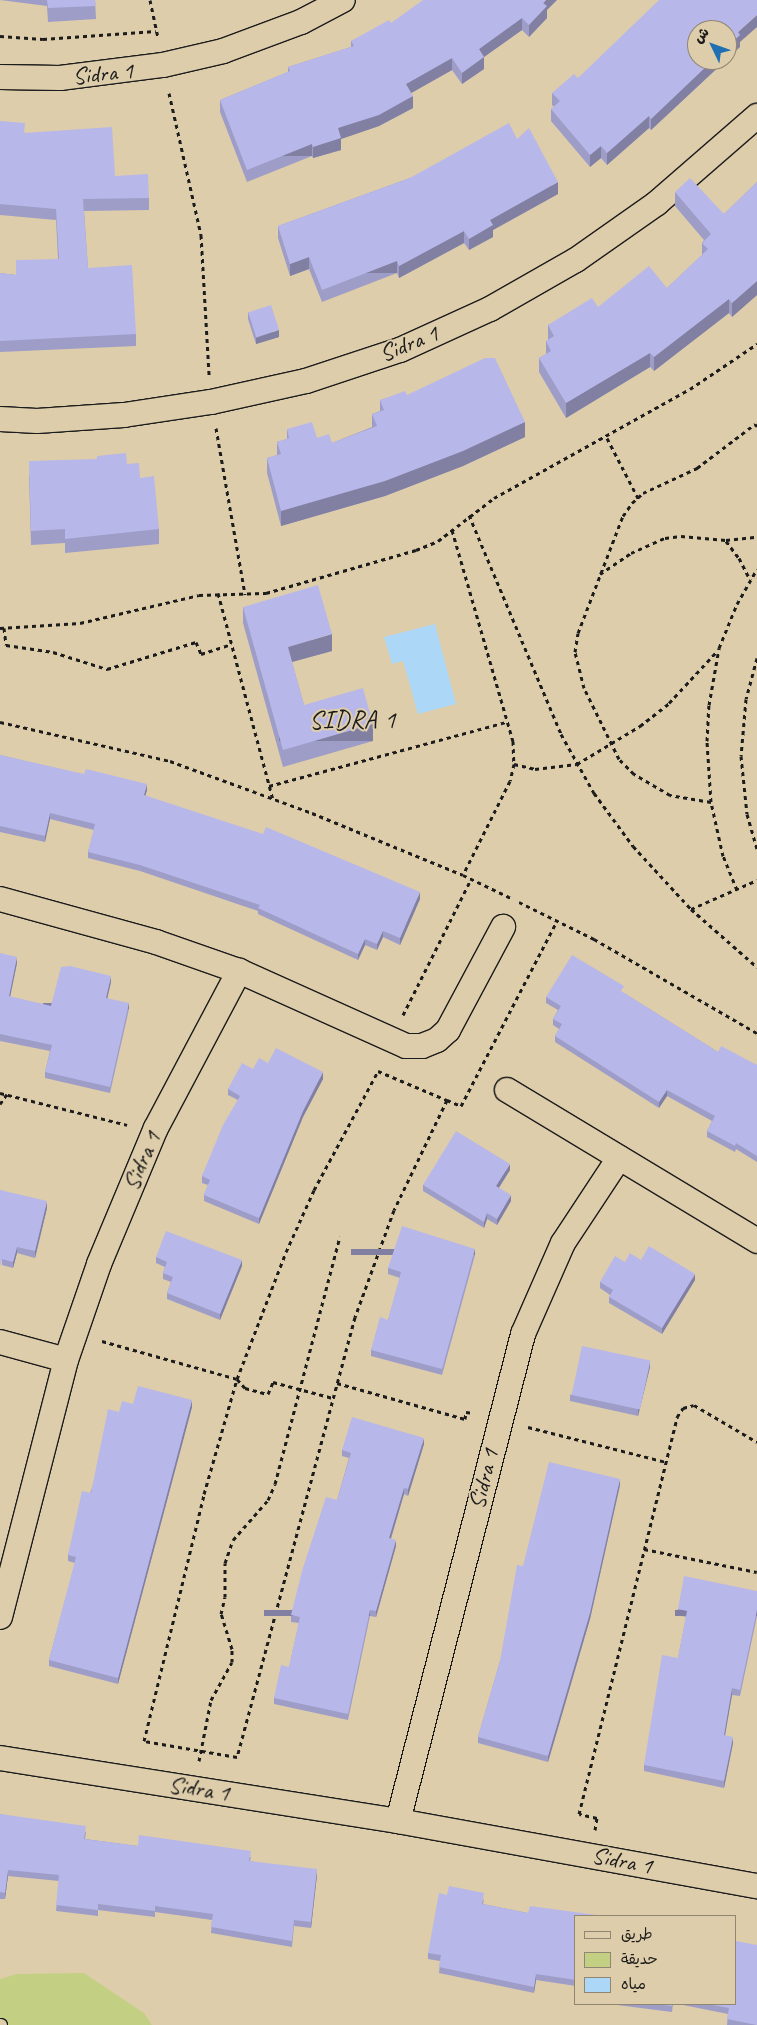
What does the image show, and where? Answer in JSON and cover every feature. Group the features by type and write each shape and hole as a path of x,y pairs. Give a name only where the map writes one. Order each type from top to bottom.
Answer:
{"street":[{"name":"Sidra 1","path":"0,77 60,78 163,65 223,51 301,22 343,0"},
{"name":"Sidra 1","path":"0,419 36,421 124,415 211,402 315,378 400,350 490,309 576,260 657,203 757,116"},
{"path":"0,899 156,942 239,971 406,1046 422,1046 437,1040 448,1030 502,927"},
{"name":"Sidra 1","path":"0,1617 66,1360 99,1264 152,1138 239,971"},
{"path":"507,1090 757,1241"},
{"name":"Sidra 1","path":"398,1821 523,1334 563,1242 619,1158"},
{"path":"0,1342 66,1360"},
{"name":"Sidra 1","path":"0,1758 398,1821 757,1886"}],"path":[{"path":"150,0 201,235 211,402 245,595"},
{"path":"0,36 43,39 156,32"},
{"path":"232,644 201,654 196,642 107,669 53,652 6,645 2,628 80,622 218,593 245,595 266,593 416,550 452,530 468,515 494,498 607,438 690,389 757,344"},
{"path":"711,802 670,794 652,786 634,774 610,745 577,671 574,652 578,633 623,516 638,498 697,468 755,424 757,426"},
{"path":"607,438 638,498"},
{"path":"468,515 561,734 577,764 633,846 691,909 757,967"},
{"path":"452,530 507,722 514,764 510,781 463,875"},
{"path":"600,574 631,553 665,538 681,536 726,540 757,537"},
{"path":"726,540 739,558 750,581"},
{"path":"737,890 723,856 711,802 707,741 719,648 757,569"},
{"path":"218,593 273,799"},
{"path":"514,764 535,769 577,764 610,745 668,703 719,648"},
{"path":"757,658 746,699 741,756 747,814 757,849"},
{"path":"0,722 170,761 273,799 463,875 557,921 757,1033"},
{"path":"269,786 507,722"},
{"path":"391,1039 471,879"},
{"path":"691,909 757,880"},
{"path":"447,1100 371,1268 333,1398 237,1757 144,1740 206,1486 237,1379 286,1252 314,1190 378,1071 447,1100 460,1106 557,921"},
{"path":"0,1093 135,1127 152,1138"},
{"path":"0,1104 7,1094"},
{"path":"194,1788 211,1700 232,1662 232,1649 221,1614 225,1597 225,1563 233,1540 272,1492 340,1236"},
{"path":"75,1334 237,1379 245,1388 268,1394 273,1382 333,1398"},
{"path":"591,1855 597,1818 579,1814 677,1417 683,1408 694,1405 757,1442"},
{"path":"644,1549 757,1572"}],"green space":[{"path":"84,1973 144,2013 152,2025 0,2025 0,1979 17,1974"}],"water":[{"path":"435,624 456,704 418,714 403,661 392,664 384,637"}],"building":[{"path":"47,0 95,0 96,6 48,8"},
{"path":"423,0 546,0 543,3 547,6 529,25 522,18 479,49 484,57 462,73 452,58 406,84 413,96 379,115 338,128 341,138 313,147 312,144 247,170 220,100 290,71 288,67 354,46 351,41 389,20 391,23"},
{"path":"659,0 757,0 757,15 738,32 740,35 737,38 737,20 687,20 687,70 702,70 651,119 649,116 607,153 601,146 590,155 551,109 560,101 552,93 574,74 578,78"},
{"path":"0,121 25,123 24,133 112,127 115,176 148,174 149,198 83,199 88,268 132,265 136,334 0,341 0,273 16,275 16,260 59,259 56,209 0,204"},
{"path":"509,123 517,139 529,128 558,182 490,220 493,225 469,239 464,231 399,266 397,261 322,290 309,257 290,264 278,226 410,178"},
{"path":"690,178 724,214 757,182 757,281 732,303 729,299 654,357 650,353 566,403 539,358 551,351 546,341 554,336 548,325 592,298 598,307 649,266 667,288 708,249 702,243 711,234 675,192"},
{"path":"271,305 279,330 256,337 248,312"},
{"path":"485,358 495,358 525,422 463,451 385,481 281,511 267,458 281,454 277,442 289,438 287,429 312,422 317,438 329,434 332,443 377,426 372,414 384,410 380,400 405,391 407,395"},
{"path":"126,453 127,464 139,463 140,478 154,476 159,529 65,539 65,529 31,531 29,461 97,459 97,456"},
{"path":"318,585 332,634 288,647 304,705 363,688 373,724 283,750 243,607"},
{"path":"0,755 84,774 86,769 147,784 144,795 263,834 266,827 420,892 400,938 383,931 377,944 365,939 358,954 258,908 260,905 140,865 88,852 95,824 50,813 45,836 0,826"},
{"path":"0,953 17,957 9,996 51,1006 61,967 70,966 111,976 106,998 129,1003 110,1087 45,1072 52,1045 0,1034"},
{"path":"572,955 624,986 621,991 718,1052 721,1046 757,1065 757,1156 736,1143 735,1146 707,1131 715,1116 667,1090 659,1102 555,1036 562,1024 553,1019 561,1006 546,997"},
{"path":"276,1048 323,1072 303,1111 259,1218 204,1195 210,1180 202,1176 223,1125 240,1096 228,1089 242,1063 253,1069 259,1058 268,1063"},
{"path":"456,1131 510,1164 496,1186 511,1195 497,1219 487,1213 484,1222 423,1185"},
{"path":"0,1190 47,1201 35,1251 17,1247 13,1262 2,1259 0,1267"},
{"path":"402,1226 475,1249 442,1369 371,1350 380,1317 388,1320 401,1272 388,1268"},
{"path":"166,1231 242,1260 220,1314 167,1293 173,1277 163,1273 167,1262 156,1257"},
{"path":"649,1246 695,1274 662,1328 609,1297 613,1290 600,1282 615,1256 625,1262 630,1253 641,1260"},
{"path":"582,1346 650,1361 640,1409 572,1395"},
{"path":"138,1386 192,1400 118,1678 49,1660 76,1557 68,1555 82,1491 91,1493 108,1409 119,1412 122,1401 133,1404"},
{"path":"352,1417 424,1438 408,1489 404,1488 389,1538 396,1540 376,1611 370,1610 348,1714 274,1698 281,1665 289,1667 300,1617 291,1615 302,1571 326,1497 337,1500 351,1453 342,1450"},
{"path":"549,1462 620,1479 590,1613 548,1756 478,1737 500,1661 517,1565 523,1566"},
{"path":"684,1576 757,1591 757,1610 740,1690 732,1688 724,1735 733,1737 724,1781 644,1765 662,1655 678,1658 687,1611 678,1609"},
{"path":"0,1814 86,1826 84,1839 138,1846 139,1835 251,1851 249,1861 317,1869 311,1922 294,1920 292,1941 211,1927 213,1914 155,1906 155,1911 98,1904 98,1910 56,1905 59,1875 8,1870 5,1893 0,1892"},
{"path":"449,1886 484,1893 482,1904 528,1913 530,1906 597,1915 574,1915 574,1980 536,1974 534,1987 439,1967 441,1955 428,1953 439,1893 447,1895"},
{"path":"737,1941 757,1945 757,2025 727,2019 729,2008 712,2005 737,2005"}],"district":[{"name":"SIDRA 1","path":"353,720"}]}
